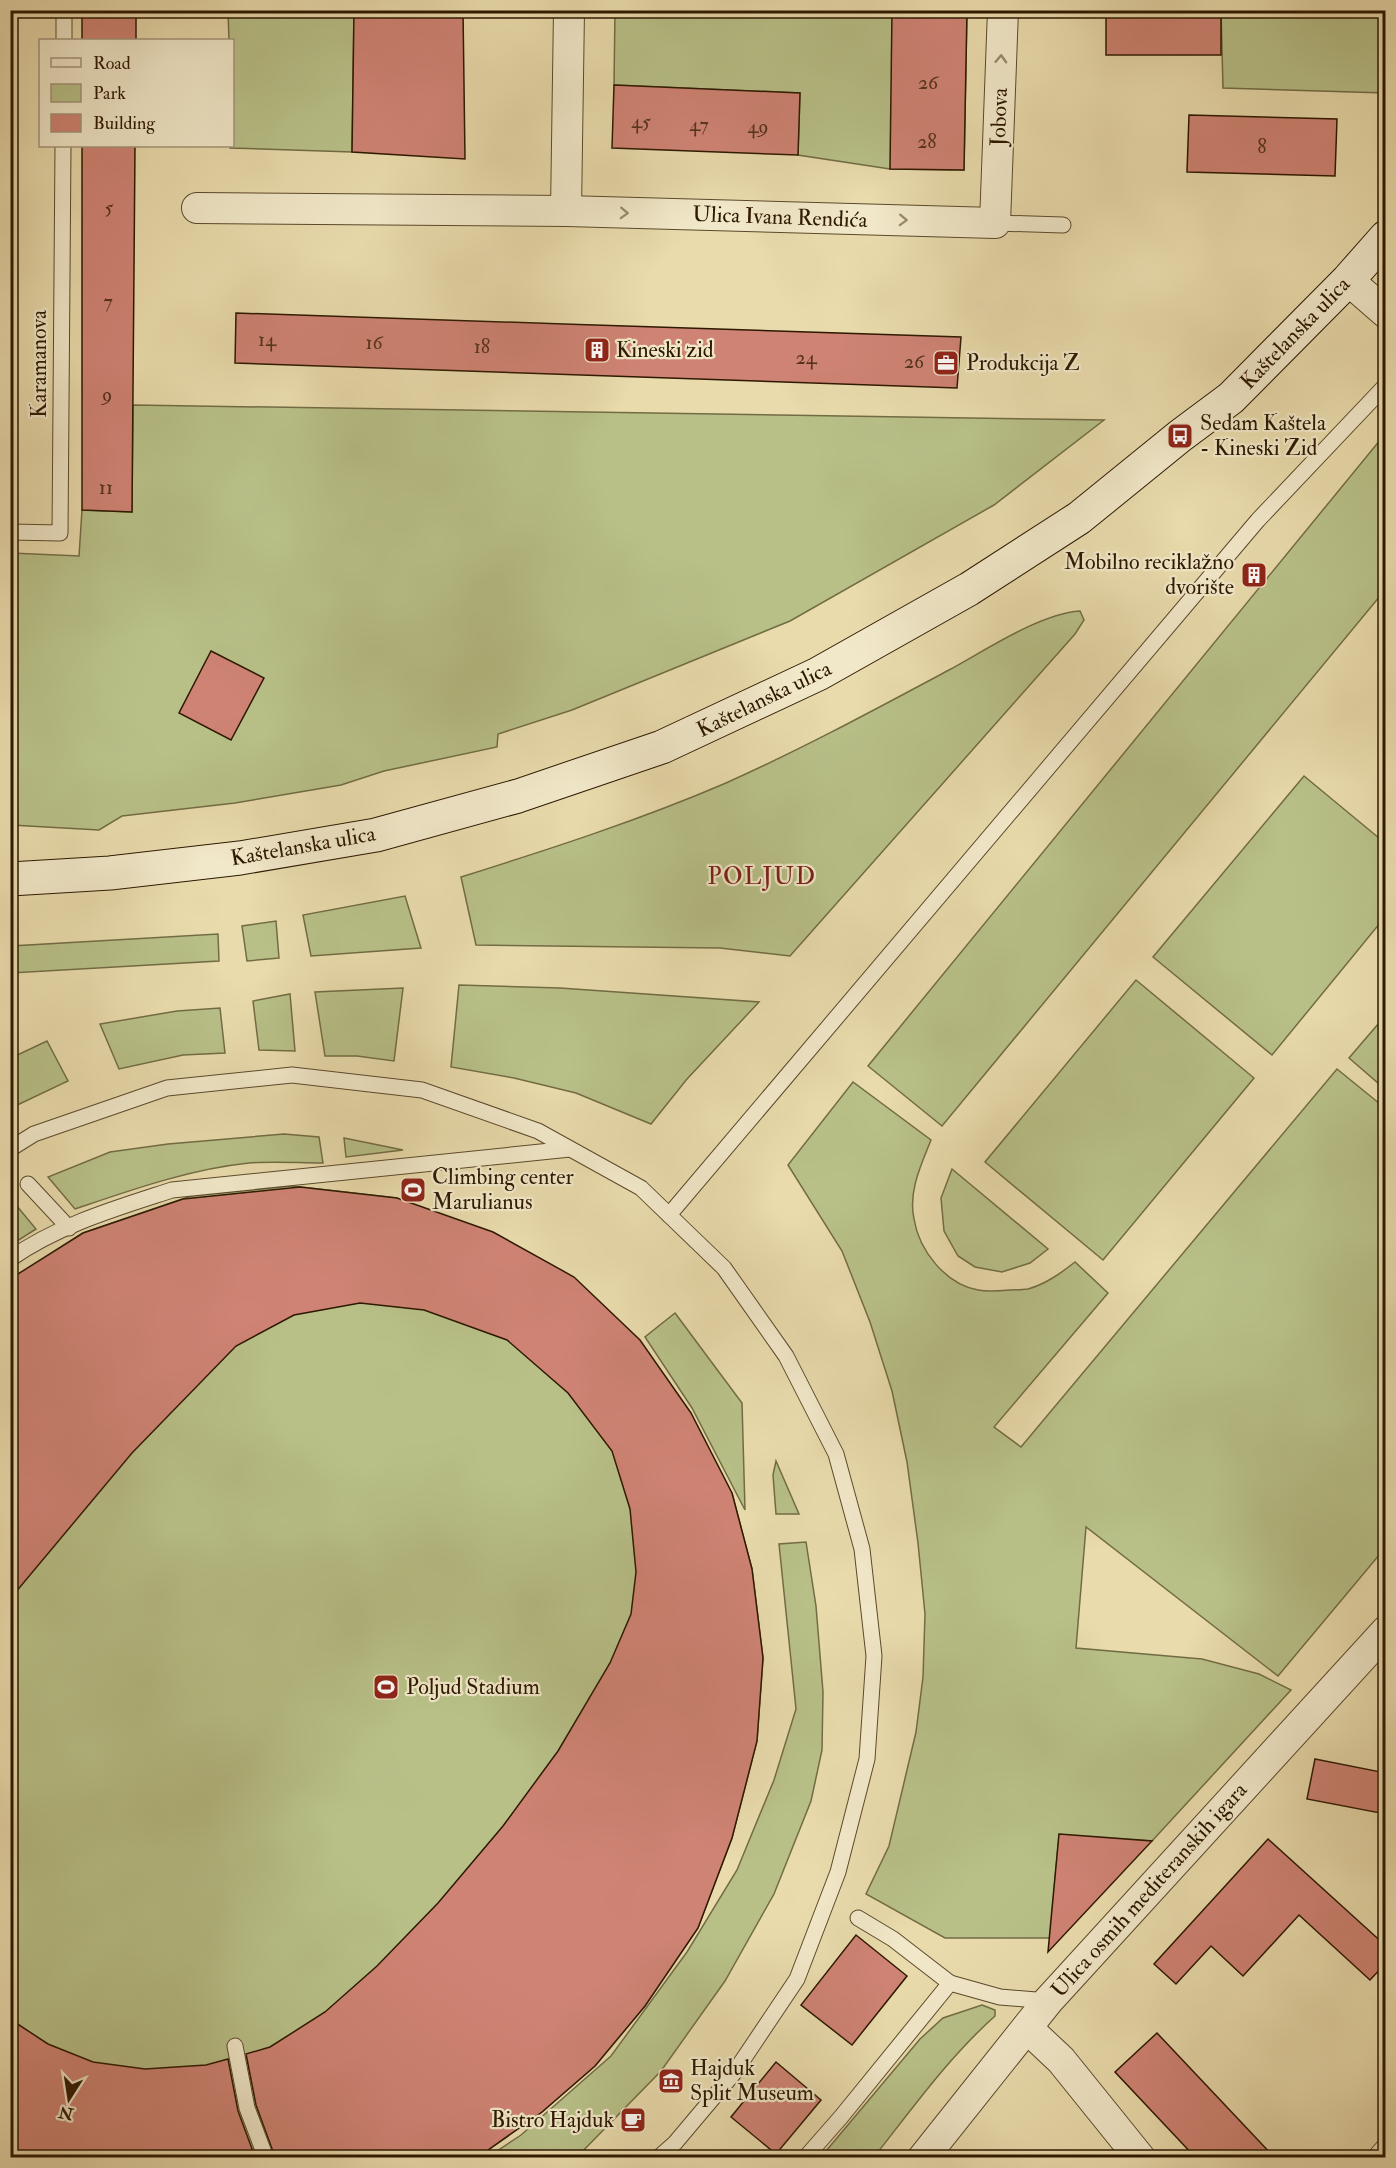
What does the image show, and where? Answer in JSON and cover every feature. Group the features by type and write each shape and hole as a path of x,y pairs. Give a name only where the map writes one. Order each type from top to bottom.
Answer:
{"main road":[{"name":"Kaštelanska ulica","path":"10,879 110,873 240,858 376,835 518,796 662,747 818,674 969,589 1079,518 1231,398 1348,280 1386,237"}],"street":[{"path":"566,211 569,10"},
{"name":"Jobova","path":"995,223 1003,10"},
{"name":"Ulica Ivana Rendića","path":"197,207 566,211 995,223"},
{"path":"1348,280 1386,313"},
{"name":"Ulica osmih mediteranskih igara","path":"923,2157 1048,2001 1386,1631"},
{"path":"1027,2028 1061,2060 1140,2157"}],"lane":[{"path":"64,11 64,39"},
{"name":"Karamanova","path":"10,532 60,533 63,147"},
{"path":"995,223 1063,225"},
{"path":"669,1215 1258,520 1386,385"},
{"path":"10,1149 34,1134 167,1088 292,1075 422,1090 538,1131 641,1188 724,1268 786,1356 836,1454 862,1549 874,1656 867,1759 838,1872 797,1980 734,2073 675,2143 658,2157"},
{"path":"10,1259 33,1243 112,1210 172,1190 570,1149"},
{"path":"28,1184 69,1228"},
{"path":"858,1918 892,1939 950,1983 1000,1997 1048,2001"},
{"path":"805,2157 841,2117 950,1983"},
{"path":"235,2046 247,2108 266,2157"},
{"path":"1374,2157 1386,2144"}],"green space":[{"path":"228,11 354,11 352,152 230,148 234,147 234,39 229,39"},
{"path":"615,11 967,11 964,170 890,169 798,155 800,93 614,85"},
{"path":"1221,11 1385,11 1385,93 1223,88"},
{"path":"133,405 1104,420 994,505 790,621 572,710 498,734 497,747 384,771 341,785 235,803 122,816 99,830 11,825 11,553 79,556 82,510 132,512"},
{"path":"1385,434 1385,590 942,1126 868,1066"},
{"path":"1080,611 1084,620 1075,634 790,956 720,948 476,945 461,877 628,822 694,797 839,728 1013,634 1047,619"},
{"path":"1304,776 1385,843 1385,917 1272,1055 1153,957"},
{"path":"405,896 421,948 311,956 303,915"},
{"path":"276,921 279,958 247,961 242,926"},
{"path":"218,934 219,961 11,973 11,946"},
{"path":"1136,980 1254,1078 1103,1260 985,1162"},
{"path":"459,985 560,988 759,1002 687,1079 651,1124 576,1093 514,1078 451,1067"},
{"path":"403,988 394,1061 357,1056 325,1056 315,992"},
{"path":"290,994 295,1051 259,1050 253,1001"},
{"path":"220,1008 225,1053 183,1055 119,1069 100,1024 177,1011"},
{"path":"1385,1016 1385,1089 1349,1058"},
{"path":"47,1041 68,1081 11,1108 11,1058"},
{"path":"1337,1069 1385,1108 1385,1548 1278,1676 1086,1527 1076,1648 1202,1659 1259,1674 1291,1690 1152,1841 1059,1835 1050,1938 945,1938 866,1894 889,1846 916,1732 923,1677 925,1614 918,1543 907,1462 892,1391 870,1322 842,1251 788,1165 853,1082 931,1140 916,1179 913,1199 914,1219 921,1242 928,1254 945,1273 955,1281 978,1290 1023,1290 1047,1281 1075,1262 1108,1293 994,1427 1021,1447"},
{"path":"284,1134 319,1137 323,1163 258,1162 205,1170 161,1181 75,1209 48,1177 110,1152 168,1144"},
{"path":"344,1138 403,1150 346,1157"},
{"path":"952,1169 1048,1249 1030,1263 1002,1272 975,1267 958,1256 944,1231 941,1198"},
{"name":"Poljud Stadium","path":"292,1186 397,1198 732,1493 752,1569 763,1658 757,1741 732,1838 698,1928 645,2006 595,2066 542,2112 478,2157 11,2158 11,1279 83,1233 191,1196"},
{"path":"10,1199 36,1229 11,1245"},
{"path":"675,1313 742,1403 745,1510 692,1408 645,1337"},
{"path":"776,1461 799,1514 776,1514 773,1475"},
{"path":"806,1542 816,1606 823,1692 822,1750 811,1801 774,1894 725,1981 661,2071 577,2157 488,2157 521,2135 611,2056 687,1952 737,1870 774,1780 796,1709 779,1544"},
{"path":"982,2005 995,2010 995,2016 947,2066 874,2157 821,2157 920,2039 943,2018"}],"building":[{"path":"82,10 136,10 136,39 82,39"},
{"path":"354,10 463,10 465,159 352,152"},
{"path":"892,10 967,10 964,170 890,169"},
{"path":"1106,10 1221,10 1221,55 1106,55"},
{"path":"614,85 800,93 798,155 612,148"},
{"path":"1189,115 1337,119 1335,176 1187,172"},
{"path":"82,147 135,147 132,512 82,510"},
{"name":"Kineski zid","path":"236,313 961,337 957,388 235,363"},
{"path":"211,651 264,678 231,740 179,713"},
{"path":"300,1187 397,1198 493,1232 574,1277 640,1340 691,1413 732,1493 752,1569 763,1658 757,1741 732,1838 698,1928 645,2006 595,2066 542,2112 478,2157 275,2157 256,2105 246,2054 270,2047 325,2012 377,1966 438,1903 503,1826 558,1751 610,1663 631,1614 636,1572 630,1509 612,1451 568,1393 507,1340 424,1310 360,1303 294,1315 236,1346 132,1453 10,1599 10,1279 83,1233 183,1199"},
{"path":"1315,1759 1386,1773 1380,1813 1307,1799"},
{"path":"1059,1834 1152,1841 1048,1952"},
{"path":"1268,1839 1386,1946 1386,1963 1370,1980 1299,1915 1243,1976 1211,1946 1176,1984 1154,1964"},
{"path":"856,1935 907,1976 852,2045 801,2005"},
{"path":"10,2019 48,2044 93,2062 145,2069 206,2065 228,2059 238,2111 255,2157 10,2157"},
{"path":"1157,2033 1274,2157 1195,2157 1115,2072"},
{"path":"776,2062 821,2100 776,2154 731,2117"}],"place":[{"name":"Kineski zid","path":"597,350"},
{"name":"Produkcija Z","path":"946,363"},
{"name":"Sedam Kaštela - Kineski Zid","path":"1180,436"},
{"name":"Mobilno reciklažno dvorište","path":"1254,575"},
{"name":"Climbing center Marulianus","path":"413,1190"},
{"name":"Poljud Stadium","path":"386,1687"},
{"name":"Hajduk Split Museum","path":"671,2081"},
{"name":"Bistro Hajduk","path":"633,2120"}],"district":[{"name":"POLJUD","path":"762,876"}]}
